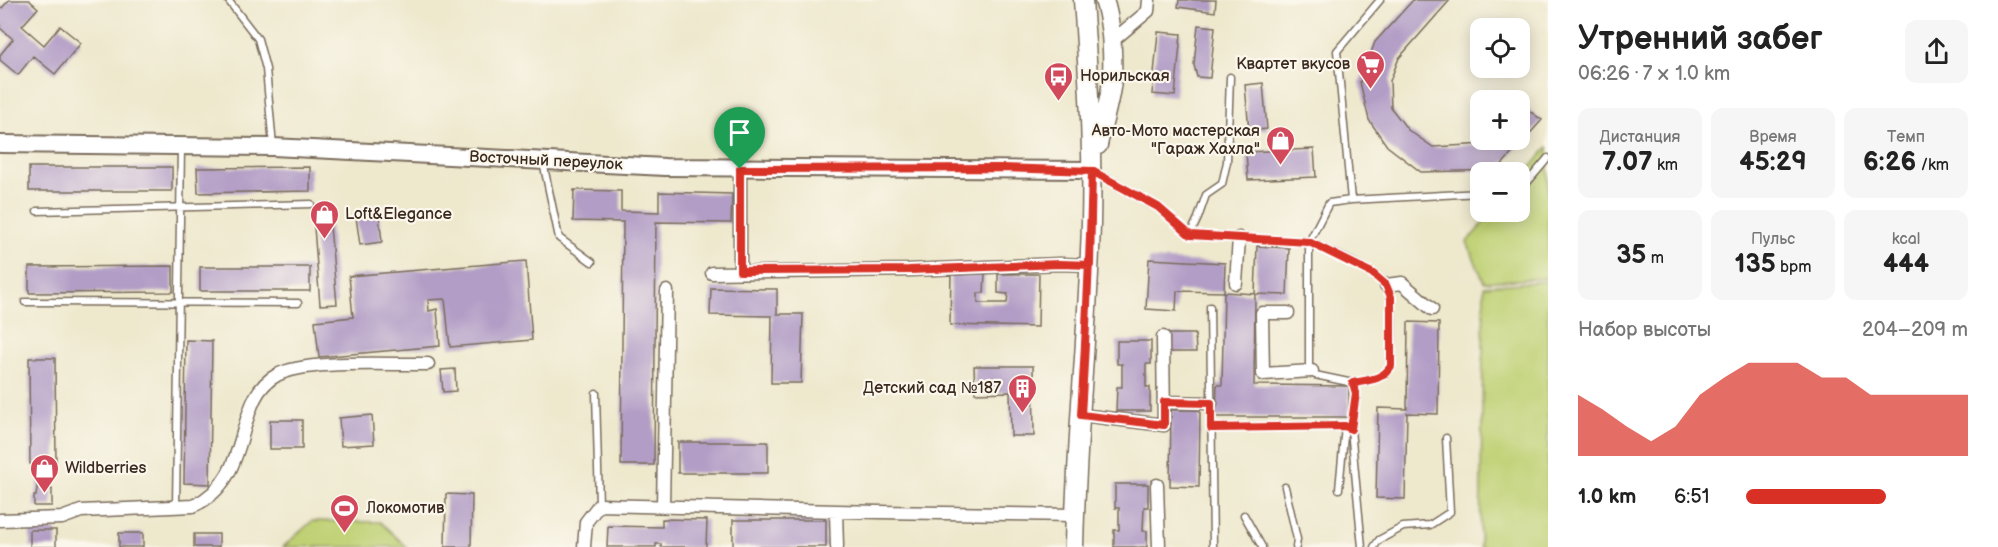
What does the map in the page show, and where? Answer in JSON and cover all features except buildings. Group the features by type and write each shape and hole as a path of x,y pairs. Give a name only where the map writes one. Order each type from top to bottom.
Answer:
{"main road":[{"path":"1074,547 1090,265 1092,171 1083,0"},
{"path":"1092,171 1112,82 1111,42 1108,12 1104,0"}],"street":[{"path":"1111,42 1148,11 1149,0"},
{"name":"Восточный переулок","path":"0,144 273,147 740,169 1002,168 1092,171"},
{"path":"740,169 740,271"},
{"path":"1236,283 1239,238"},
{"path":"712,273 1090,265"},
{"path":"1386,285 1402,283 1431,309"},
{"path":"663,506 668,308 666,291"},
{"path":"1288,313 1262,313 1263,374 1312,371"},
{"path":"1081,415 1164,425 1162,337"},
{"path":"0,520 62,518 81,511 194,506 204,501 225,481 235,462 252,405 266,384 277,374 309,366 428,364"},
{"path":"1164,402 1211,403"},
{"path":"1157,485 1160,547"},
{"path":"584,547 586,522 599,506 1075,515"},
{"path":"836,511 837,547"}],"lane":[{"path":"228,0 258,39 266,69 273,147"},
{"path":"1351,200 1337,51 1380,0"},
{"path":"1190,235 1206,195 1222,184 1227,162 1230,76"},
{"path":"176,507 181,146"},
{"path":"1530,179 1548,158"},
{"path":"543,161 559,238 592,262"},
{"path":"1092,171 1158,207 1190,235 1309,242 1372,273 1386,285 1391,297 1391,366 1387,373 1379,378 1353,383 1316,375 1309,367 1309,242 1329,203 1470,194"},
{"path":"37,211 311,204"},
{"path":"25,302 298,303"},
{"path":"1210,307 1213,547"},
{"path":"1339,489 1356,393 1353,383"},
{"path":"596,393 599,506"},
{"path":"1211,428 1348,428"},
{"path":"1348,428 1362,547"},
{"path":"1374,547 1379,540 1402,527 1430,525 1450,512 1446,438"},
{"path":"1285,487 1297,539 1296,547"},
{"path":"1244,514 1262,547"}],"green space":[{"path":"1548,147 1548,278 1484,282 1467,242 1484,222 1530,222 1530,168"},
{"path":"1548,281 1548,547 1480,547 1484,286"},
{"name":"Локомотив","path":"312,521 380,522 407,547 283,547"}],"place":[{"name":"Квартет вкусов","path":"1371,90"},
{"name":"Норильская","path":"1059,102"},
{"name":"Авто-Мото мастерская \"Гараж Хахла\"","path":"1281,166"},
{"name":"Loft&Elegance","path":"324,240"},
{"name":"Детский сад №187","path":"1022,414"},
{"name":"Wildberries","path":"44,494"},
{"name":"Локомотив","path":"345,534"}],"route":[{"path":"740,169 740,271 909,270 1060,264 1090,265 1092,171 1158,207 1190,235 1309,242 1372,273 1386,285 1391,297 1391,366 1387,373 1379,378 1353,383 1356,393 1351,429 1345,426 1211,428 1211,403 1164,402 1164,425 1081,415 1090,265 1090,249 1092,171 1002,168 740,169"}]}
